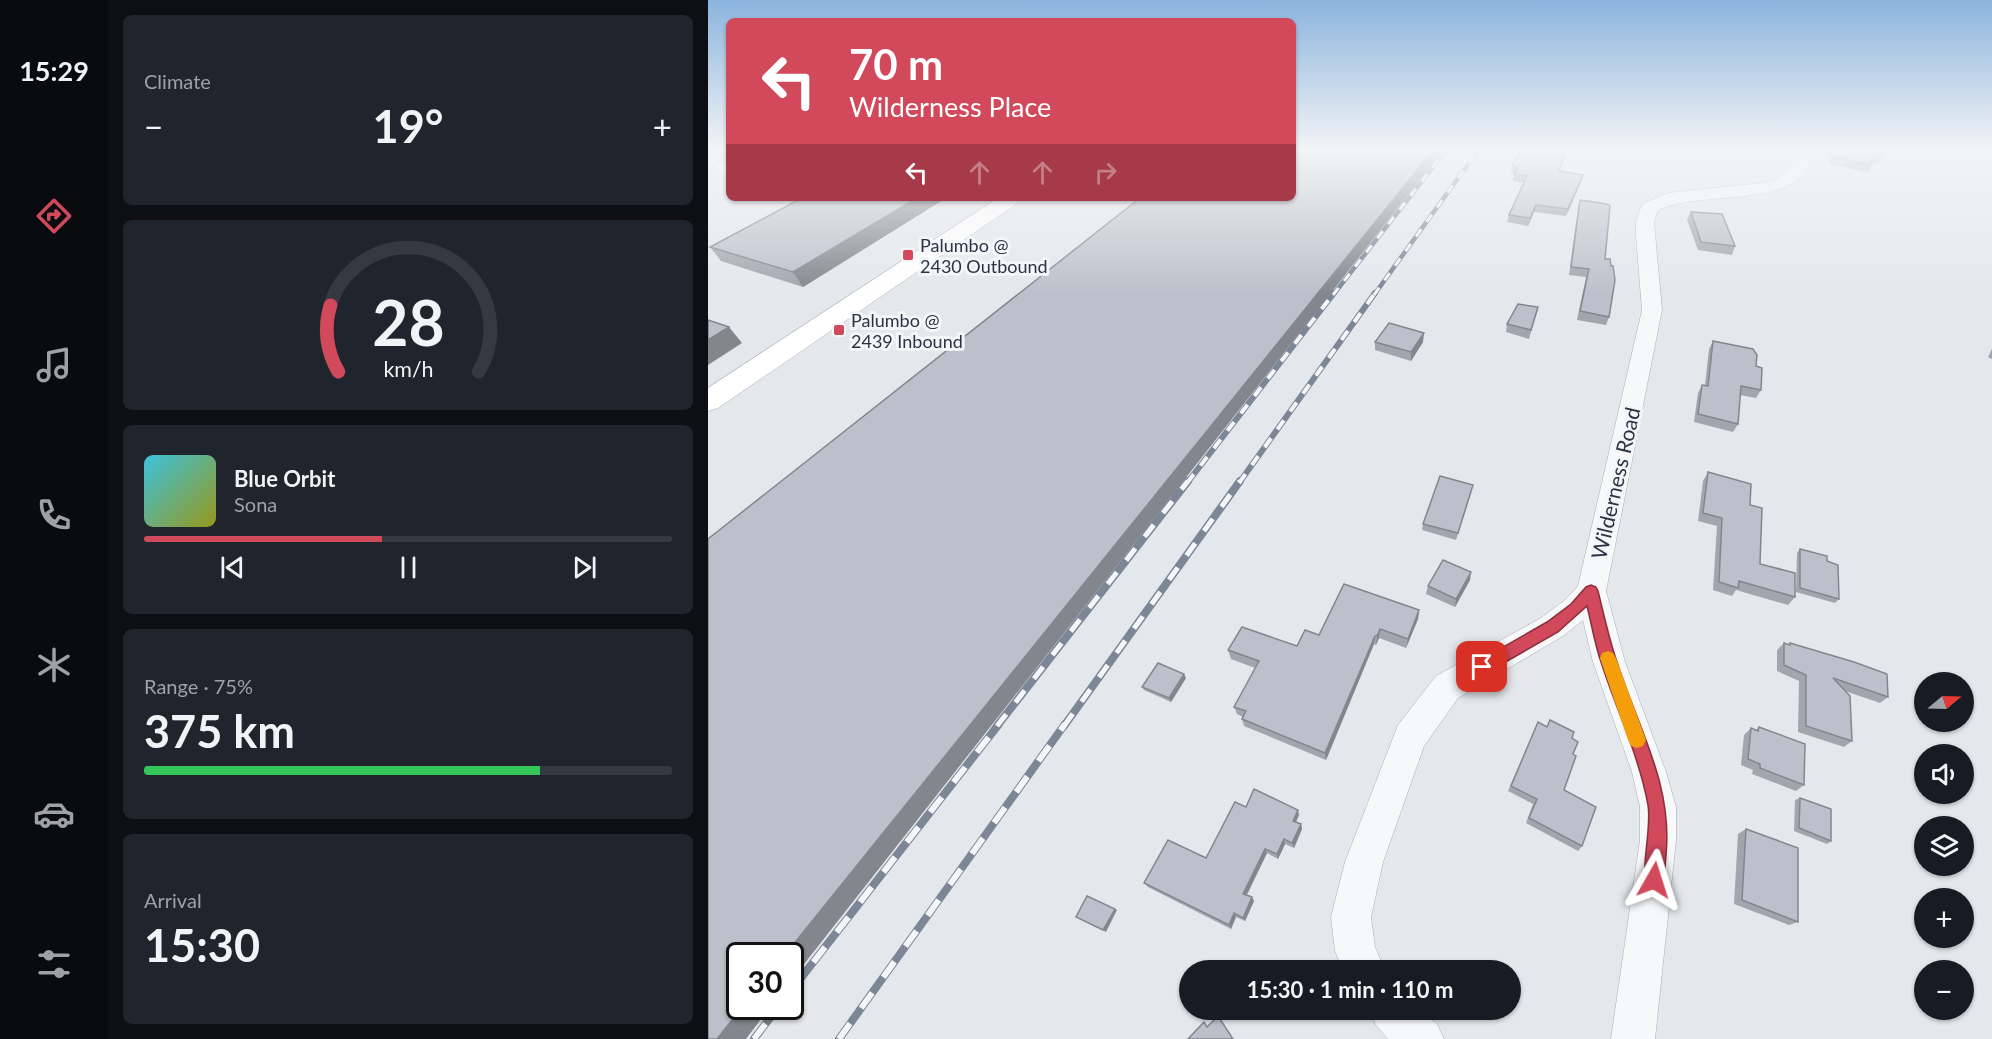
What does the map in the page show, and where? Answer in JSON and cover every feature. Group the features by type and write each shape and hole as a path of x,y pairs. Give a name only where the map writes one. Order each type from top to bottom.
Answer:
{"street":[{"name":"Wilderness Road","path":"1633,1039 1650,920 1658,840 1658,807 1649,772 1609,662 1591,591 1651,319 1652,290 1646,236 1648,210 1658,202 1678,197"},
{"path":"708,401 1008,201"},
{"path":"1360,960 1355,951 1352,917 1364,862 1410,737 1426,712 1447,687 1552,627 1576,609 1591,591"},
{"path":"1399,1020 1422,1039"}],"building":[{"path":"1296,197 1395,197 795,942 726,942 726,1020 732,1020 717,1039 708,1039 708,539 1136,201 1296,201"},
{"path":"1517,197 1573,197 1568,209 1536,205 1530,218 1509,215"},
{"path":"1580,200 1610,206 1605,259 1610,259 1615,280 1609,317 1580,311 1589,269 1571,267"},
{"path":"796,201 912,201 793,272 710,247"},
{"path":"1691,212 1722,214 1735,246 1701,242"},
{"path":"1518,304 1538,307 1531,330 1507,324"},
{"path":"708,320 729,327 708,340"},
{"path":"1389,323 1424,333 1411,352 1375,342"},
{"path":"1713,341 1753,349 1757,355 1756,366 1762,368 1761,390 1741,386 1738,424 1698,414 1702,385 1708,386"},
{"path":"1708,472 1751,484 1750,505 1762,508 1760,564 1795,573 1795,597 1739,581 1738,588 1719,582 1722,518 1703,513"},
{"path":"1440,476 1473,485 1458,533 1423,524"},
{"path":"1800,549 1827,556 1827,561 1838,565 1839,599 1800,588"},
{"path":"1443,560 1471,572 1456,599 1428,586"},
{"path":"1344,584 1419,610 1408,639 1380,629 1375,636 1325,753 1242,719 1246,711 1234,707 1259,661 1228,650 1242,627 1297,646 1305,630 1319,635"},
{"path":"1784,643 1854,662 1887,674 1888,697 1833,678 1850,696 1852,741 1806,726 1806,675 1784,665"},
{"path":"1158,663 1184,674 1169,698 1142,687"},
{"path":"1550,720 1574,732 1572,738 1578,742 1573,754 1576,756 1564,790 1596,807 1582,846 1529,818 1537,799 1511,786 1538,722 1547,727"},
{"path":"1759,727 1805,744 1804,785 1760,768 1760,764 1748,759 1751,728 1758,731"},
{"path":"1254,789 1298,810 1293,821 1301,824 1292,843 1284,839 1277,854 1265,849 1243,894 1252,897 1243,918 1234,913 1229,925 1144,883 1168,840 1206,858 1235,802 1246,807"},
{"path":"1800,798 1831,809 1831,841 1799,828"},
{"path":"1746,829 1798,848 1798,922 1742,900"},
{"path":"1087,896 1115,909 1103,930 1076,917"},
{"path":"1214,1020 1221,1020 1233,1039 1188,1039 1204,1022 1207,1027"}],"railway":[{"path":"1333,295 1409,197"},
{"path":"1374,295 1444,197"},
{"path":"1187,483 1334,293"},
{"path":"1239,483 1375,293"},
{"path":"997,726 1188,481"},
{"path":"1064,726 1240,481"},
{"path":"804,974 999,724"},
{"path":"839,1039 1065,724"},
{"path":"754,1039 768,1020"}],"slow traffic":[{"path":"1608,658 1637,740"}],"place":[{"name":"Palumbo @ 2430 Outbound","path":"908,255"},
{"name":"Palumbo @ 2439 Inbound","path":"839,330"}],"route":[{"path":"1482,667 1552,627 1576,609 1591,591 1609,662 1649,772 1658,807 1658,840 1654,880"}]}
